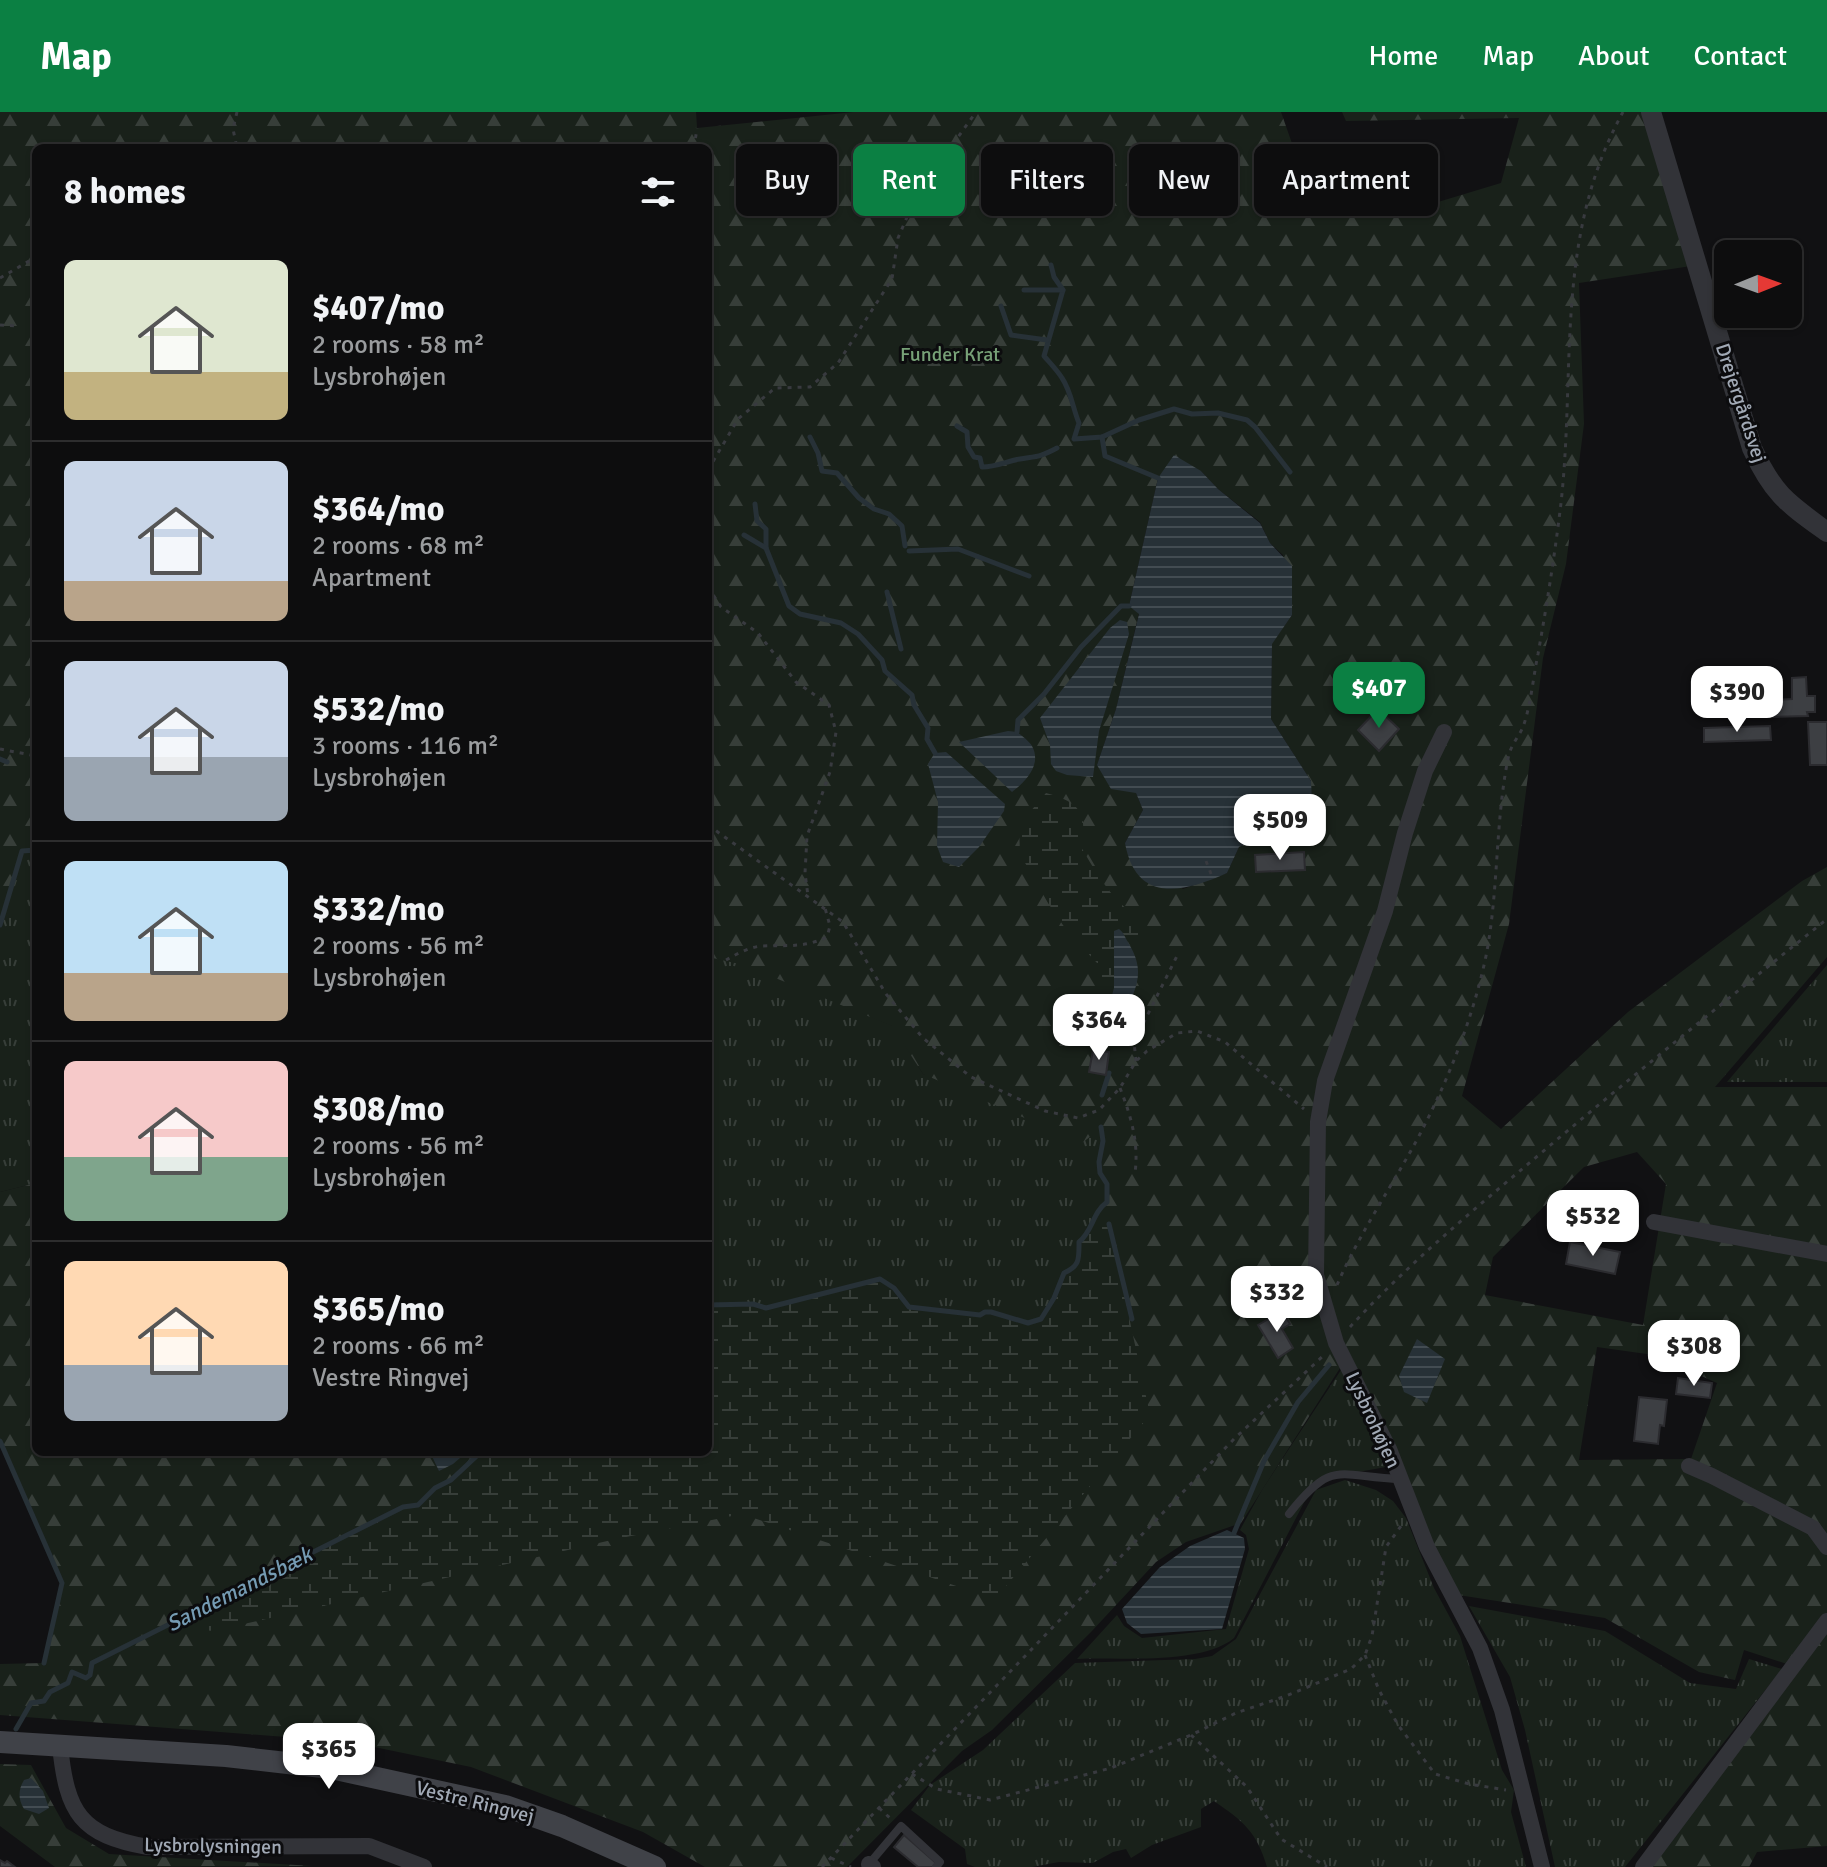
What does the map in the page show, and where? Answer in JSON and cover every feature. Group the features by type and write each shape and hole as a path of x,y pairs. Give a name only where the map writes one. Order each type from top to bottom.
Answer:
{"main road":[{"name":"Vestre Ringvej","path":"0,1742 226,1756 331,1768 505,1806 576,1831 655,1867"}],"street":[{"name":"Drejergårdsvej","path":"1651,112 1752,448 1765,476 1786,503 1827,532"},
{"name":"Lysbrohøjen","path":"1444,732 1425,771 1385,911 1325,1081 1318,1122 1314,1252 1316,1275 1336,1343 1389,1449 1427,1547 1480,1648 1502,1710 1542,1867"},
{"path":"1654,1222 1827,1254"},
{"path":"1689,1466 1813,1528 1827,1547"},
{"path":"1643,1867 1827,1621"},
{"name":"Lysbrolysningen","path":"60,1746 65,1783 75,1811 94,1831 119,1842 148,1847 369,1846 424,1867"}],"lane":[{"path":"1289,1514 1309,1488 1329,1476 1339,1474 1401,1479"},
{"path":"871,1865 901,1826 940,1862 936,1867"}],"path":[{"path":"236,144 233,129 237,112"},
{"path":"712,463 738,419 775,388 810,387 838,363 892,279 898,238 917,194 976,112"},
{"path":"1327,1308 1378,1203 1420,1134 1460,1047 1476,1000 1494,900 1510,751 1523,726 1550,587 1567,434 1570,296 1593,177 1623,112"},
{"path":"695,144 697,128"},
{"path":"0,278 32,259"},
{"path":"0,325 19,326"},
{"path":"712,593 721,607 758,633 796,682 829,705 836,732 830,772 807,836 805,873 808,896"},
{"path":"0,749 32,755"},
{"path":"712,828 843,922 886,994 923,1038 971,1077 1045,1111 1078,1118 1099,1110 1120,1088 1136,1061 1147,1051 1177,1033 1197,1031 1225,1042 1318,1122"},
{"path":"1206,861 1213,879"},
{"path":"726,960 760,946 787,948 827,937 830,926 825,908"},
{"path":"1372,1303 1631,1077 1827,919"},
{"path":"1136,1061 1134,1042 1177,956"},
{"path":"1120,1088 1130,1116 1137,1154 1135,1173"},
{"path":"822,1867 1234,1439 1324,1356"},
{"path":"912,1774 937,1789 990,1800 1111,1768 1236,1713 1351,1669 1365,1655 1372,1636 1386,1547 1412,1509"},
{"path":"1365,1655 1398,1725 1435,1774 1498,1789 1522,1790"},
{"path":"1191,1735 1247,1787 1281,1839 1327,1867"},
{"path":"831,1858 851,1867"}],"green space":[{"name":"Funder Krat","path":"0,112 696,112 697,128 854,112 1281,112 1292,144 1254,144 1254,216 1438,216 1438,202 1501,183 1519,118 1346,121 1342,112 1642,112 1691,266 1579,283 1584,424 1566,564 1543,658 1509,924 1462,1096 1501,1129 1628,1012 1802,881 1827,867 1827,957 1715,1087 1827,1087 1827,1846 1757,1852 1749,1867 1643,1867 1793,1666 1744,1650 1735,1680 1699,1672 1605,1618 1452,1594 1377,1411 1340,1368 1241,1523 1186,1542 1156,1562 992,1730 962,1751 847,1867 705,1867 643,1832 471,1767 350,1742 0,1715 0,1664 44,1663 62,1583 0,1441 0,1192 32,1184 32,1456 712,1456 712,1305 753,1304 766,1308 880,1279 894,1288 909,1307 979,1315 991,1312 1028,1323 1041,1319 1064,1273 1078,1261 1079,1242 1107,1202 1107,1184 1100,1173 1099,1163 1103,1141 1101,1128 1082,1143 923,1074 892,1026 744,965 712,958 712,144 32,144 32,850 22,851 0,925","holes":["1201,471 1218,489 1260,522 1270,543 1283,555 1292,615 1272,643 1271,719 1311,781 1295,840 1252,841 1239,847 1227,873 1183,889 1125,843 1143,810 1136,793 1097,765 1116,709 1139,613 1129,606 1158,478","1637,1152 1666,1184 1643,1325 1485,1295 1493,1257 1584,1167","1597,1347 1654,1355 1717,1383 1691,1459 1579,1460"]},
{"path":"1046,793 1067,800 1079,811 1083,825 1081,847 1114,897 1141,919 1138,959 1124,935 1114,931 1114,988 1108,1010 1098,964 1067,931 1020,854 1019,825"},
{"path":"32,850 32,1184 0,1192 0,925 22,851"},
{"path":"712,958 744,964 893,1026 923,1074 1101,1127 1103,1141 1099,1163 1100,1173 1107,1184 1107,1202 1079,1242 1077,1261 1063,1274 1054,1298 1041,1319 1028,1323 991,1312 980,1315 909,1307 894,1288 880,1279 766,1308 753,1304 712,1305"},
{"path":"1827,965 1827,1082 1727,1082"},
{"path":"1099,1208 1107,1214 1150,1415 995,1599 742,1514 616,1539 213,1631 167,1626 403,1507 418,1505 477,1456 712,1456 712,1305 753,1304 766,1308 880,1279 894,1288 909,1307 979,1315 991,1312 1028,1323 1041,1319 1064,1273 1076,1265 1079,1242 1088,1236"},
{"path":"1341,1370 1386,1467 1341,1475 1312,1487 1234,1638 1220,1647 1181,1656 1077,1659 1117,1615 1124,1626 1142,1638 1226,1629 1249,1549 1246,1535 1240,1530 1262,1490"},
{"path":"1345,1480 1376,1490 1393,1501 1406,1518 1434,1588 1460,1636 1502,1770 1514,1790 1511,1812 1526,1867 1267,1867 1259,1845 1248,1828 1214,1801 1201,1809 1201,1827 1152,1845 1131,1858 1126,1849 1093,1863 975,1867 967,1864 965,1849 911,1810 930,1785 983,1750 1075,1663 1195,1659 1212,1656 1236,1639 1316,1490"},
{"path":"1469,1606 1605,1631 1690,1683 1736,1689 1749,1659 1782,1669 1625,1867 1555,1867 1510,1677"},
{"path":"0,1764 31,1765 66,1828 109,1854 313,1866 55,1867 0,1826"}],"shaded area":[{"path":"1174,455 1201,471 1260,523 1270,543 1292,566 1292,615 1272,644 1271,719 1311,781 1313,822 1295,840 1252,841 1239,847 1227,873 1194,885 1164,888 1151,885 1139,876 1125,843 1143,810 1136,793 1111,789 1097,765 1116,709 1139,614 1129,606 1158,478"},
{"path":"1120,620 1127,622 1129,634 1099,731 1093,777 1056,771 1051,764 1050,745 1040,718 1110,628"},
{"path":"1008,731 1017,732 1029,742 1035,753 1034,766 1027,778 1012,792 959,742"},
{"path":"946,752 1005,804 1004,811 979,847 959,867 943,862 937,846 938,802 928,764 935,753"},
{"path":"1119,929 1135,955 1138,975 1121,1022 1108,1010 1114,988 1114,931"},
{"path":"1417,1339 1445,1359 1427,1403 1404,1392 1399,1376"},
{"path":"432,1456 462,1456 453,1464 439,1471"},
{"path":"1227,1530 1244,1538 1245,1549 1222,1629 1141,1634 1127,1623 1122,1609 1159,1568 1190,1546"},
{"path":"31,1778 43,1791 49,1808 39,1814 24,1809 20,1798 24,1780"}],"building":[{"path":"1806,677 1807,696 1815,696 1815,712 1807,712 1808,716 1773,717 1773,700 1792,699 1792,678"},
{"path":"1378,709 1399,729 1379,751 1358,730"},
{"path":"1808,722 1827,722 1827,765 1810,765"},
{"path":"1770,726 1771,740 1704,742 1704,728"},
{"path":"1304,852 1305,870 1256,872 1255,855"},
{"path":"1093,1050 1109,1052 1106,1075 1089,1072"},
{"path":"1570,1242 1620,1252 1615,1274 1566,1264"},
{"path":"1282,1311 1290,1324 1282,1329 1293,1348 1278,1358 1258,1325"},
{"path":"1678,1378 1712,1383 1710,1398 1676,1394"},
{"path":"1639,1397 1667,1400 1658,1444 1634,1441"},
{"path":"904,1835 936,1863 933,1867 918,1867 894,1847"},
{"path":"0,1860 7,1861 15,1867 0,1867"}],"waterway":[{"path":"1051,265 1054,277 1063,290 1044,356 1060,375 1070,394 1079,423 1074,439 1102,437 1139,420 1174,409 1192,414 1218,413 1247,420 1290,472"},
{"path":"1024,290 1063,290"},
{"path":"1001,306 1011,335 1047,340"},
{"path":"957,426 967,432 968,447 974,457 980,458 982,467 1039,456 1057,448"},
{"path":"810,437 822,471 837,473 859,498 874,509 889,514 902,526 905,546"},
{"path":"1102,437 1105,456 1158,478"},
{"path":"755,504 757,521 766,529 766,548 789,606 800,614 841,623 858,634 882,660 885,671 912,695 914,705 928,728 927,739 935,753"},
{"path":"744,535 766,548"},
{"path":"909,551 958,549 1029,576"},
{"path":"887,592 901,649"},
{"path":"1017,732 1018,720 1044,694 1081,647 1121,606 1129,606"},
{"path":"0,759 7,762"},
{"path":"0,925 22,851 32,850"},
{"path":"1102,1095 1109,1073"},
{"name":"Sandemandsbæk","path":"712,1305 753,1304 766,1308 880,1279 894,1288 909,1307 980,1315 991,1312 1028,1323 1041,1319 1064,1273 1078,1261 1079,1242 1107,1202 1107,1184 1100,1173 1099,1162 1103,1141 1101,1127"},
{"path":"1109,1224 1132,1319"},
{"path":"1234,1533 1264,1461 1298,1402 1329,1365"},
{"path":"0,1441 62,1583 44,1663"},
{"name":"Sandemandsbæk","path":"16,1729 31,1703 44,1701 50,1692 68,1683 72,1672 86,1678 90,1675 92,1663 403,1507 418,1505 477,1456"}]}
